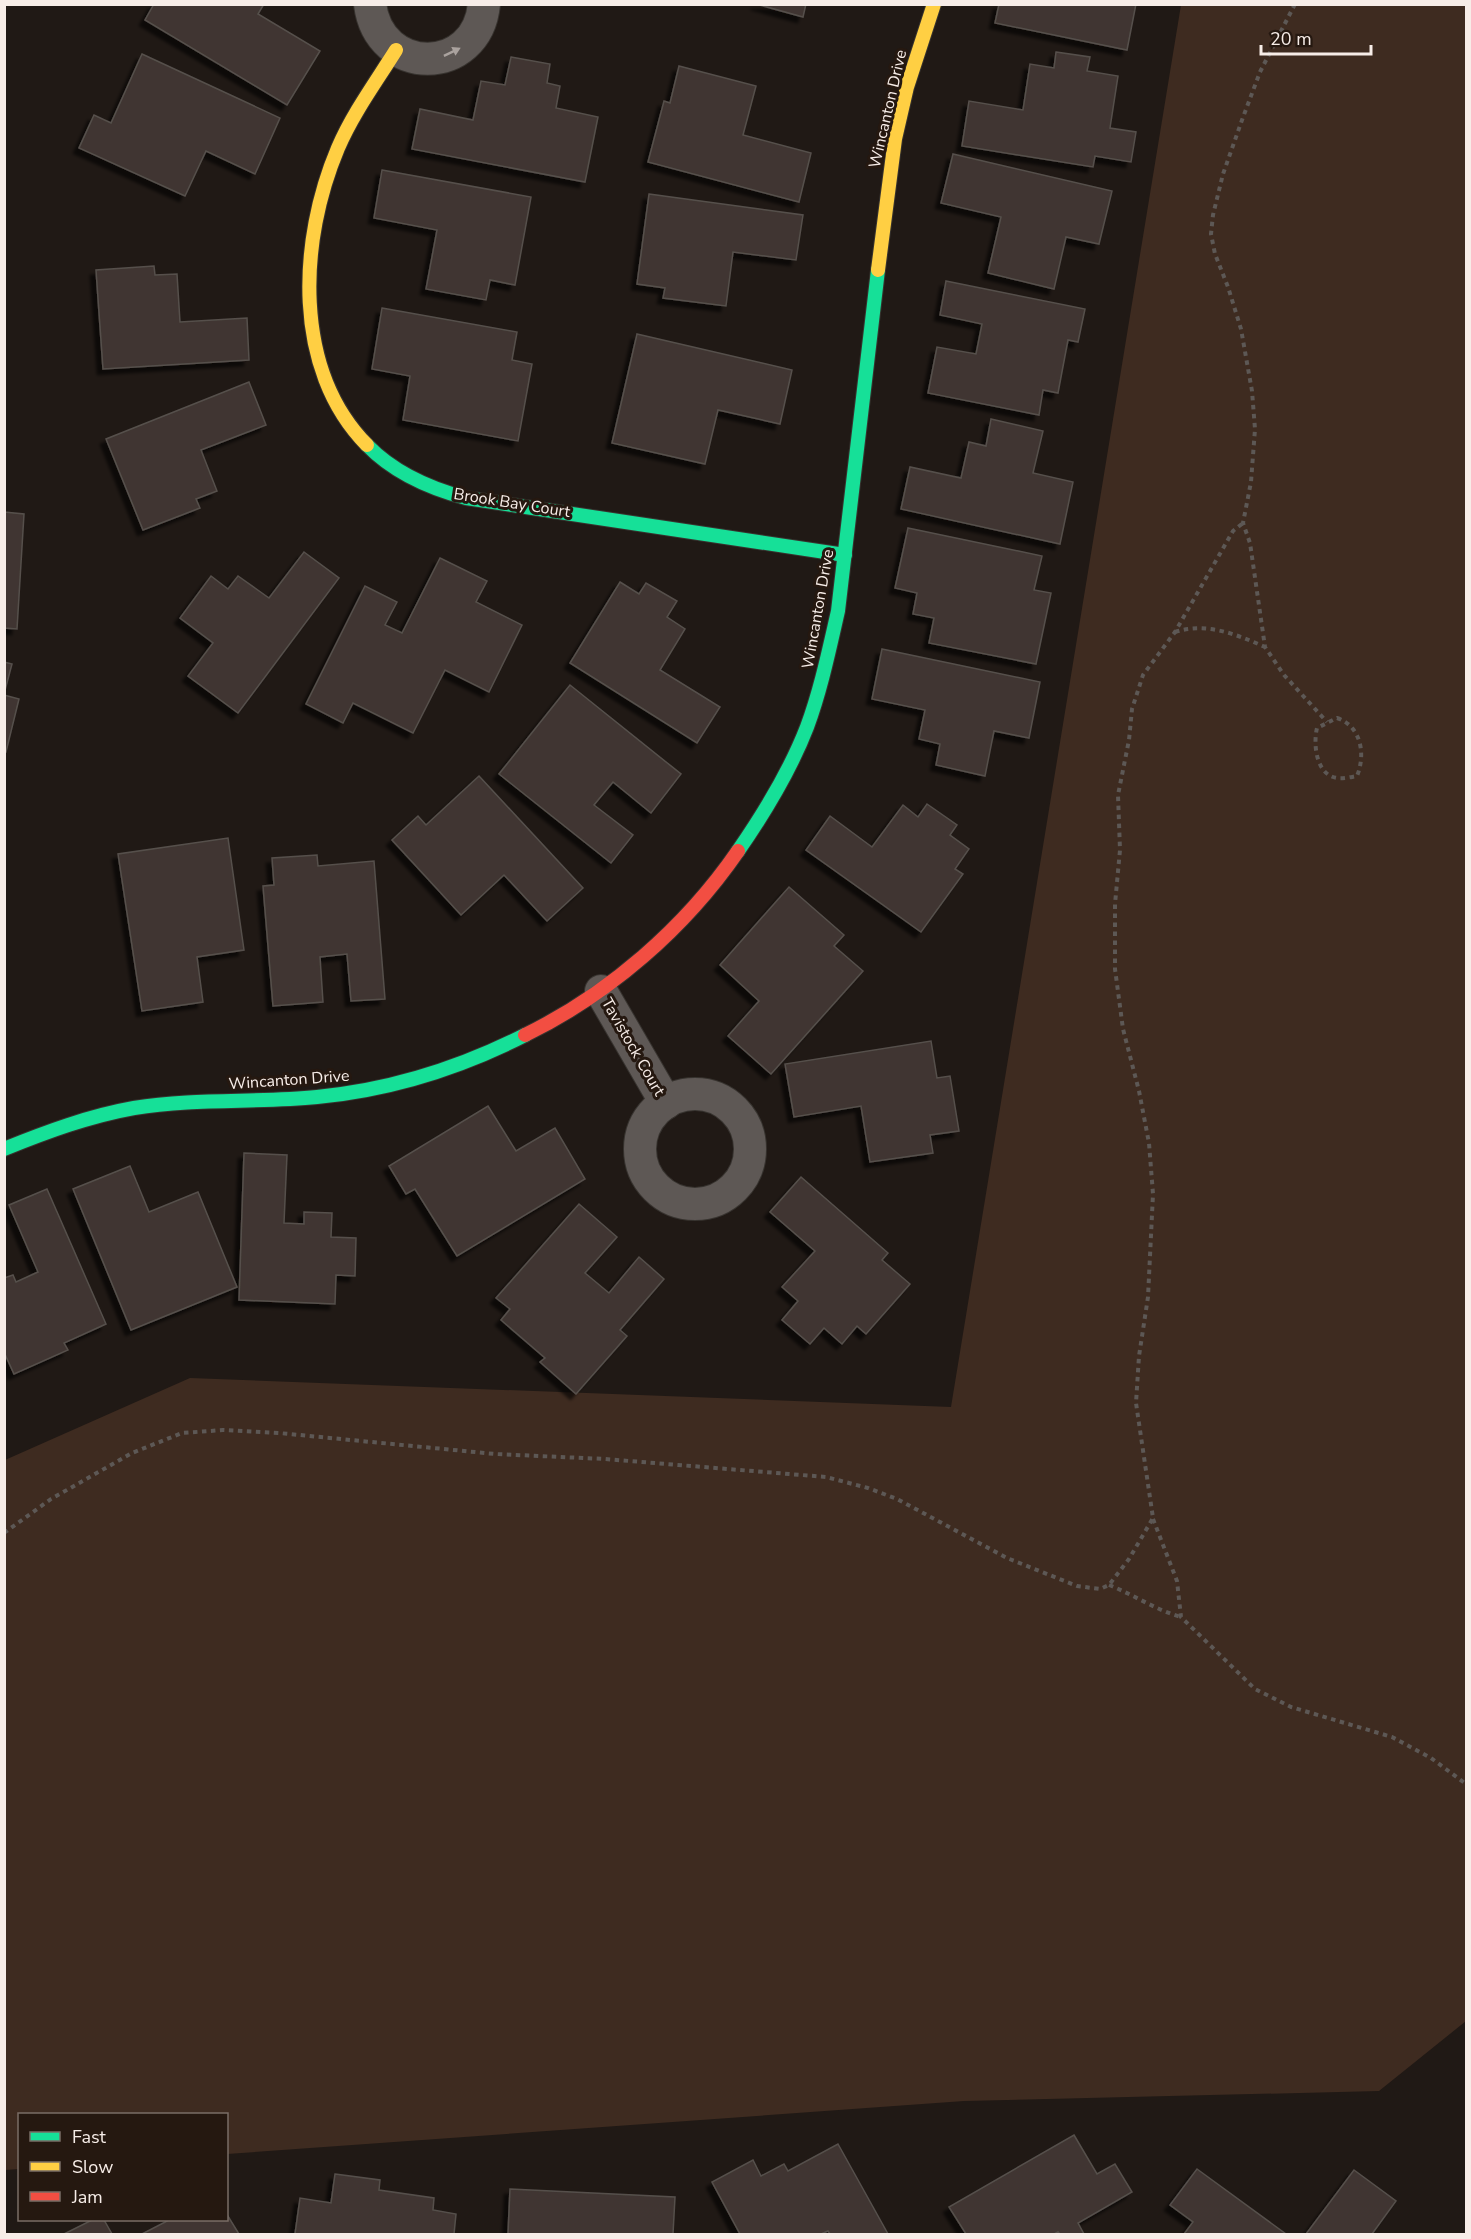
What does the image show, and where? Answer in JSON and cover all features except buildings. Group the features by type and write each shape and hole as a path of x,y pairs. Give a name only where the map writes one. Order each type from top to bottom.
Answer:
{"street":[{"path":"370,4 371,14 380,35 396,50 417,58 428,59 449,55 468,42 475,34 484,4"},
{"name":"Wincanton Drive","path":"4,1149 53,1129 114,1112 176,1103 337,1095 403,1083 468,1063 530,1035 601,991 643,959 691,912 735,860 771,802 801,741 824,677 838,611 887,190 895,139 907,87 934,4"},
{"name":"Brook Bay Court","path":"396,50 349,125 337,151 321,196 310,272 311,310 317,348 331,395 360,438 408,477 426,486 466,498 845,555"},
{"name":"Tavistock Court","path":"601,991 666,1103"}],"path":[{"path":"1295,4 1257,81 1223,174 1211,234 1215,254 1241,329 1252,391 1255,429 1251,482 1243,523 1250,543 1265,647 1284,675 1328,722"},
{"path":"1181,1617 1177,1581 1153,1518 1136,1403 1139,1356 1148,1297 1153,1194 1149,1143 1139,1091 1123,1029 1114,969 1115,904 1120,850 1118,795 1129,740 1132,709 1143,675 1175,632 1233,531 1243,523"},
{"path":"1175,632 1190,627 1217,630 1238,635 1265,647"},
{"path":"1337,718 1347,721 1357,735 1362,750 1362,764 1357,776 1337,778 1329,775 1321,767 1317,756 1315,736 1317,728 1328,722 1337,718"},
{"path":"4,1533 51,1500 132,1453 182,1433 223,1430 279,1433 495,1454 605,1459 826,1477 868,1488 897,1499 1007,1558 1077,1586 1100,1589 1109,1586 1129,1559 1153,1518"},
{"path":"1109,1586 1138,1597 1163,1612 1181,1617 1255,1689 1291,1707 1392,1737 1431,1758 1467,1784"}],"shaded area":[{"path":"1181,5 1466,5 1466,2021 1379,2091 964,2101 228,2154 228,2113 18,2113 18,2169 5,2170 5,1460 190,1378 951,1407"}],"traffic: fast":[{"path":"738,851 776,791 793,759 807,727 828,655 838,611 878,270"},
{"path":"367,445 389,464 412,478 466,498 845,555"},
{"path":"4,1149 68,1125 134,1108 180,1103 317,1097 371,1089 450,1067 525,1035"}],"traffic: slow":[{"path":"878,270 895,139 907,87 934,4"},
{"path":"367,445 343,414 325,379 315,342 310,302 310,262 325,184 338,148 358,110 396,50"}],"traffic: jam":[{"path":"525,1035 586,1000 643,956 694,906 738,851"}]}
